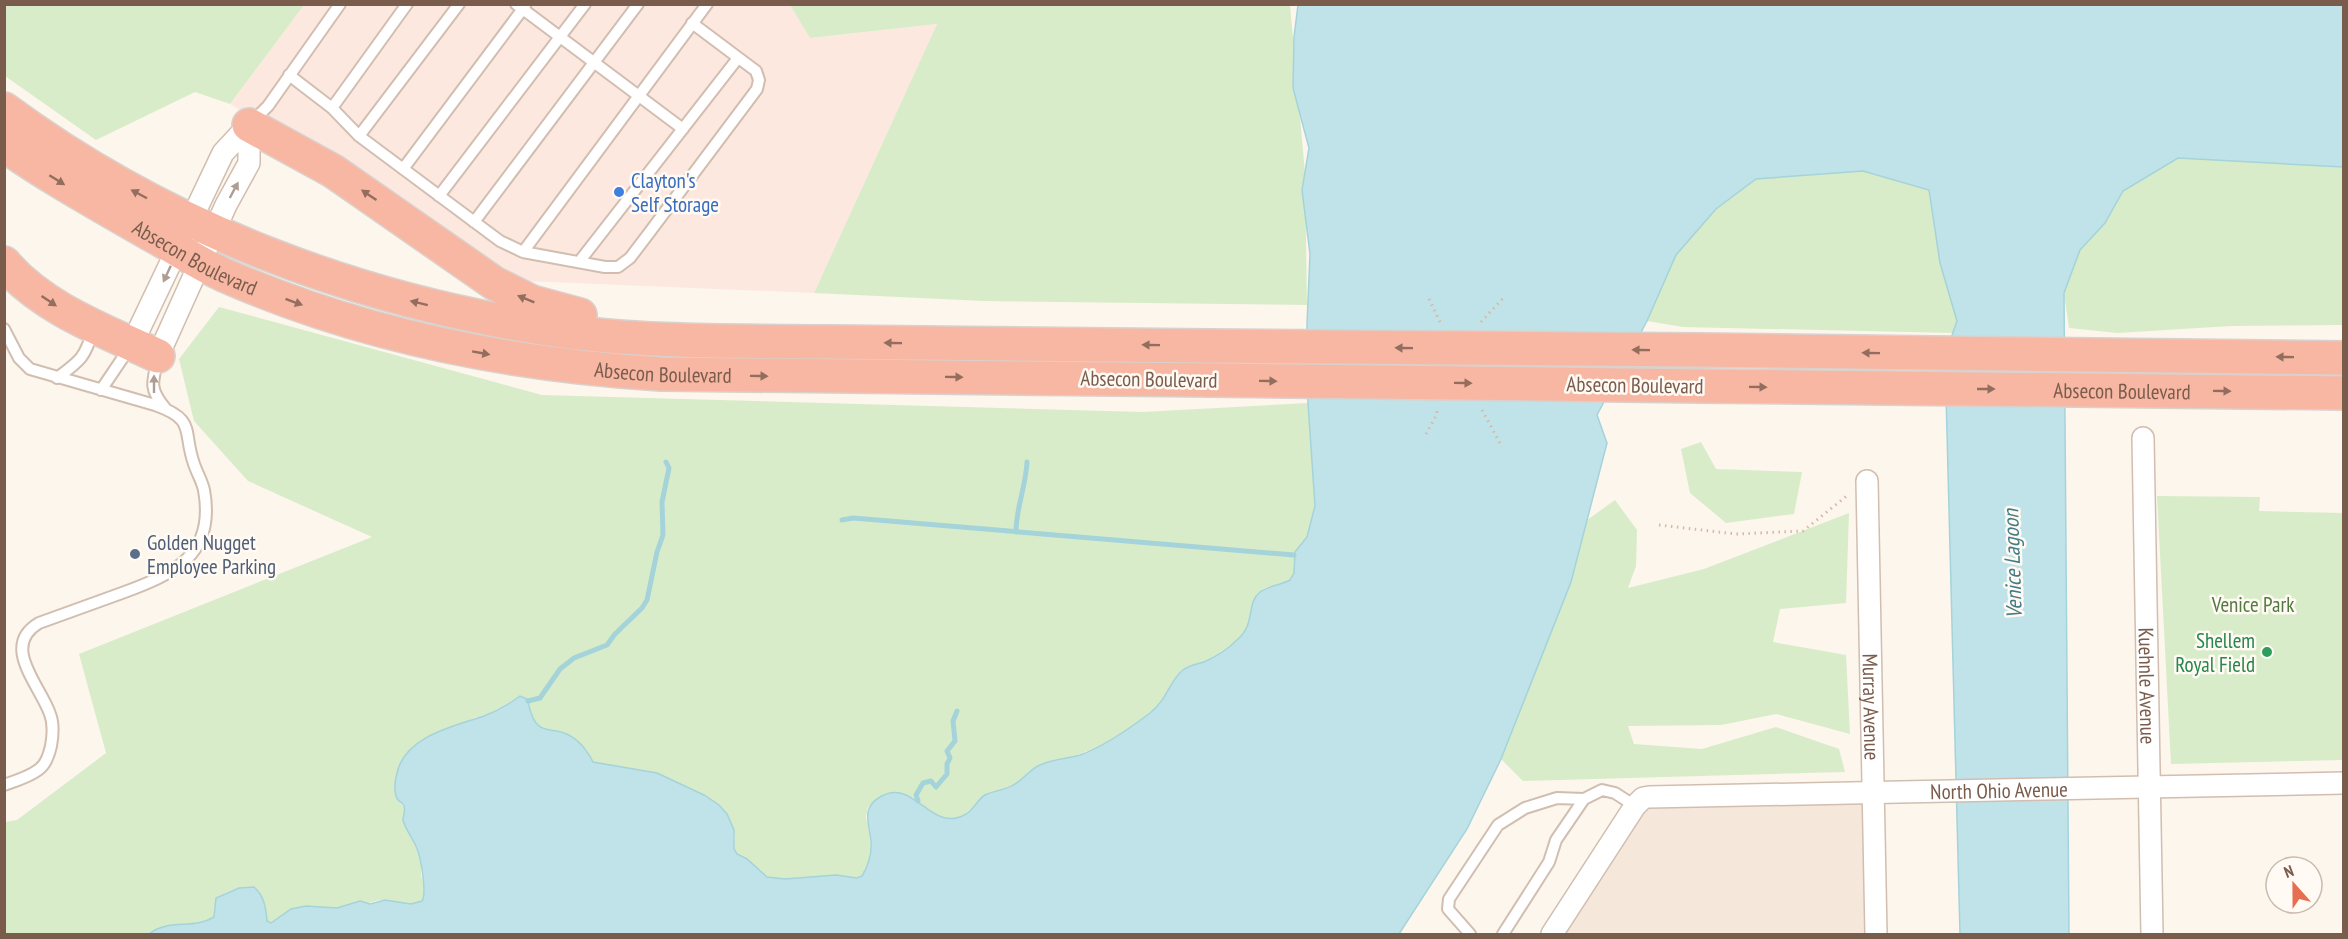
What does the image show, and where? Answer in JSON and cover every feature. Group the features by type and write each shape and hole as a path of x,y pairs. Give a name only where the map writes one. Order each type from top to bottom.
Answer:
{"highway":[{"name":"Absecon Boulevard","path":"4,109 102,174 135,193 203,226 315,272 417,303 552,329 684,339 2343,358"},
{"path":"249,125 333,171 512,294 554,309 684,339"},
{"name":"Absecon Boulevard","path":"4,144 94,203 222,274 268,292 334,316 396,334 497,356 598,370 693,375 2343,393"},
{"path":"4,263 53,305 145,350"}],"street":[{"path":"145,350 203,226 223,153 249,125"},
{"path":"145,350 189,256"},
{"name":"Kuehnle Avenue","path":"2143,438 2152,934"},
{"name":"Murray Avenue","path":"1867,481 1876,934"},
{"name":"North Ohio Avenue","path":"1635,806 1643,798 1656,796 2343,783"},
{"path":"1552,934 1635,806"}],"lane":[{"path":"249,125 268,106 340,4"},
{"path":"332,108 407,4"},
{"path":"359,136 459,4"},
{"path":"439,196 585,4"},
{"path":"474,222 638,4"},
{"path":"523,252 706,4"},
{"path":"403,169 521,6 560,38 683,129"},
{"path":"289,75 332,108 359,136 500,241 523,252 605,267 618,267 630,258 757,88 759,80 756,71 692,23"},
{"path":"579,262 738,58"},
{"path":"57,378 75,365 86,352 94,325"},
{"path":"4,329 19,358 33,370 165,408"},
{"path":"101,390 145,350"},
{"path":"4,785 41,768 46,761 52,742 51,717 20,656 21,645 26,633 39,623 173,571 192,554 199,542 205,512 202,484 191,454 187,427 182,420 156,399 145,350"},
{"path":"1470,934 1448,909 1449,899 1498,825 1525,808 1557,798 1584,799 1602,790 1615,793 1635,806"},
{"path":"1503,934 1549,862 1556,840 1584,799"}],"path":[{"path":"1659,525 1736,534 1803,531 1867,481"}],"shaded area":[{"name":"Clayton's Self Storage","path":"304,5 790,5 811,38 937,24 814,293 526,281 230,104"},
{"path":"1874,792 1876,934 1552,934 1635,806"}],"green space":[{"path":"5,4 304,5 230,104 195,92 96,140 5,76"},
{"path":"790,5 1290,5 1305,173 1307,305 984,301 814,293 937,24 810,38"},
{"path":"2178,158 2343,167 2343,325 2231,326 2117,333 2069,328 2064,293 2080,250 2105,223 2123,191"},
{"path":"1863,171 1929,190 1940,263 1957,321 1953,333 1683,327 1647,321 1676,255 1716,209 1756,179"},
{"path":"219,307 542,395 1143,412 1308,403 1315,506 1307,537 1295,552 1294,573 1290,580 1263,589 1251,611 1250,624 1239,639 1207,661 1189,666 1177,676 1165,699 1157,707 1132,727 1098,747 1066,759 1039,765 1029,771 1017,784 984,796 965,814 952,819 933,815 912,797 880,797 868,807 866,817 871,842 869,859 862,876 857,878 836,875 785,879 767,877 747,859 737,854 734,849 735,837 727,814 719,805 704,795 657,773 593,762 587,750 564,732 541,728 536,724 527,700 520,696 489,714 474,718 401,761 395,784 398,800 405,809 403,820 421,859 421,875 425,891 422,901 411,905 379,900 365,904 360,901 337,908 306,906 291,909 271,923 267,921 264,904 257,889 242,887 216,898 214,917 200,924 155,930 149,934 5,934 5,822 17,820 106,753 79,654 372,537 248,481 194,421 179,359"},
{"path":"1701,442 1716,469 1802,472 1794,514 1726,523 1690,493 1681,449"},
{"name":"Venice Park","path":"2157,496 2260,497 2259,511 2343,513 2343,760 2171,764"},
{"path":"1615,500 1637,530 1636,566 1628,588 1704,569 1849,513 1846,603 1780,609 1773,642 1846,655 1850,734 1776,714 1721,725 1628,726 1634,744 1702,749 1776,727 1839,749 1845,772 1523,781 1501,759 1571,582 1587,520"}],"water":[{"name":"Venice Lagoon","path":"1298,5 2343,5 2343,167 2178,158 2123,191 2105,223 2080,250 2064,293 2069,934 1960,934 1945,355 1957,321 1940,263 1929,190 1863,171 1756,179 1716,209 1676,255 1647,321 1597,415 1607,443 1571,582 1501,759 1467,829 1399,934 149,934 165,926 198,923 214,917 216,898 239,888 254,887 257,890 264,902 267,921 271,923 291,909 306,906 337,908 360,901 370,904 385,900 411,904 422,901 424,884 420,860 403,820 404,806 395,794 397,773 402,760 420,741 432,734 489,714 520,696 527,699 532,717 538,725 543,729 561,732 574,738 593,762 657,773 704,795 719,805 727,814 734,830 734,849 737,854 747,859 767,877 785,879 836,875 857,878 862,876 871,850 868,811 874,801 880,797 892,793 903,794 932,812 943,817 954,818 969,812 985,795 1012,786 1036,767 1099,747 1150,713 1161,702 1178,674 1190,666 1213,658 1244,633 1253,602 1260,592 1290,580 1294,573 1295,552 1307,537 1315,506 1308,403 1307,325 1310,254 1302,190 1309,148 1293,88 1294,37"}],"waterway":[{"path":"528,701 540,698 560,669 574,658 607,645 647,600 663,535 662,502 669,468 666,462"},
{"path":"1016,532 1027,462"},
{"path":"842,520 853,518 1294,555"},
{"path":"918,801 916,795 923,783 931,781 936,787 947,774 947,764 950,758 947,751 955,741 953,721 957,711"}],"place":[{"name":"Clayton's Self Storage","path":"619,192"},
{"name":"Golden Nugget Employee Parking","path":"135,554"},
{"name":"Shellem Royal Field","path":"2267,652"}]}
